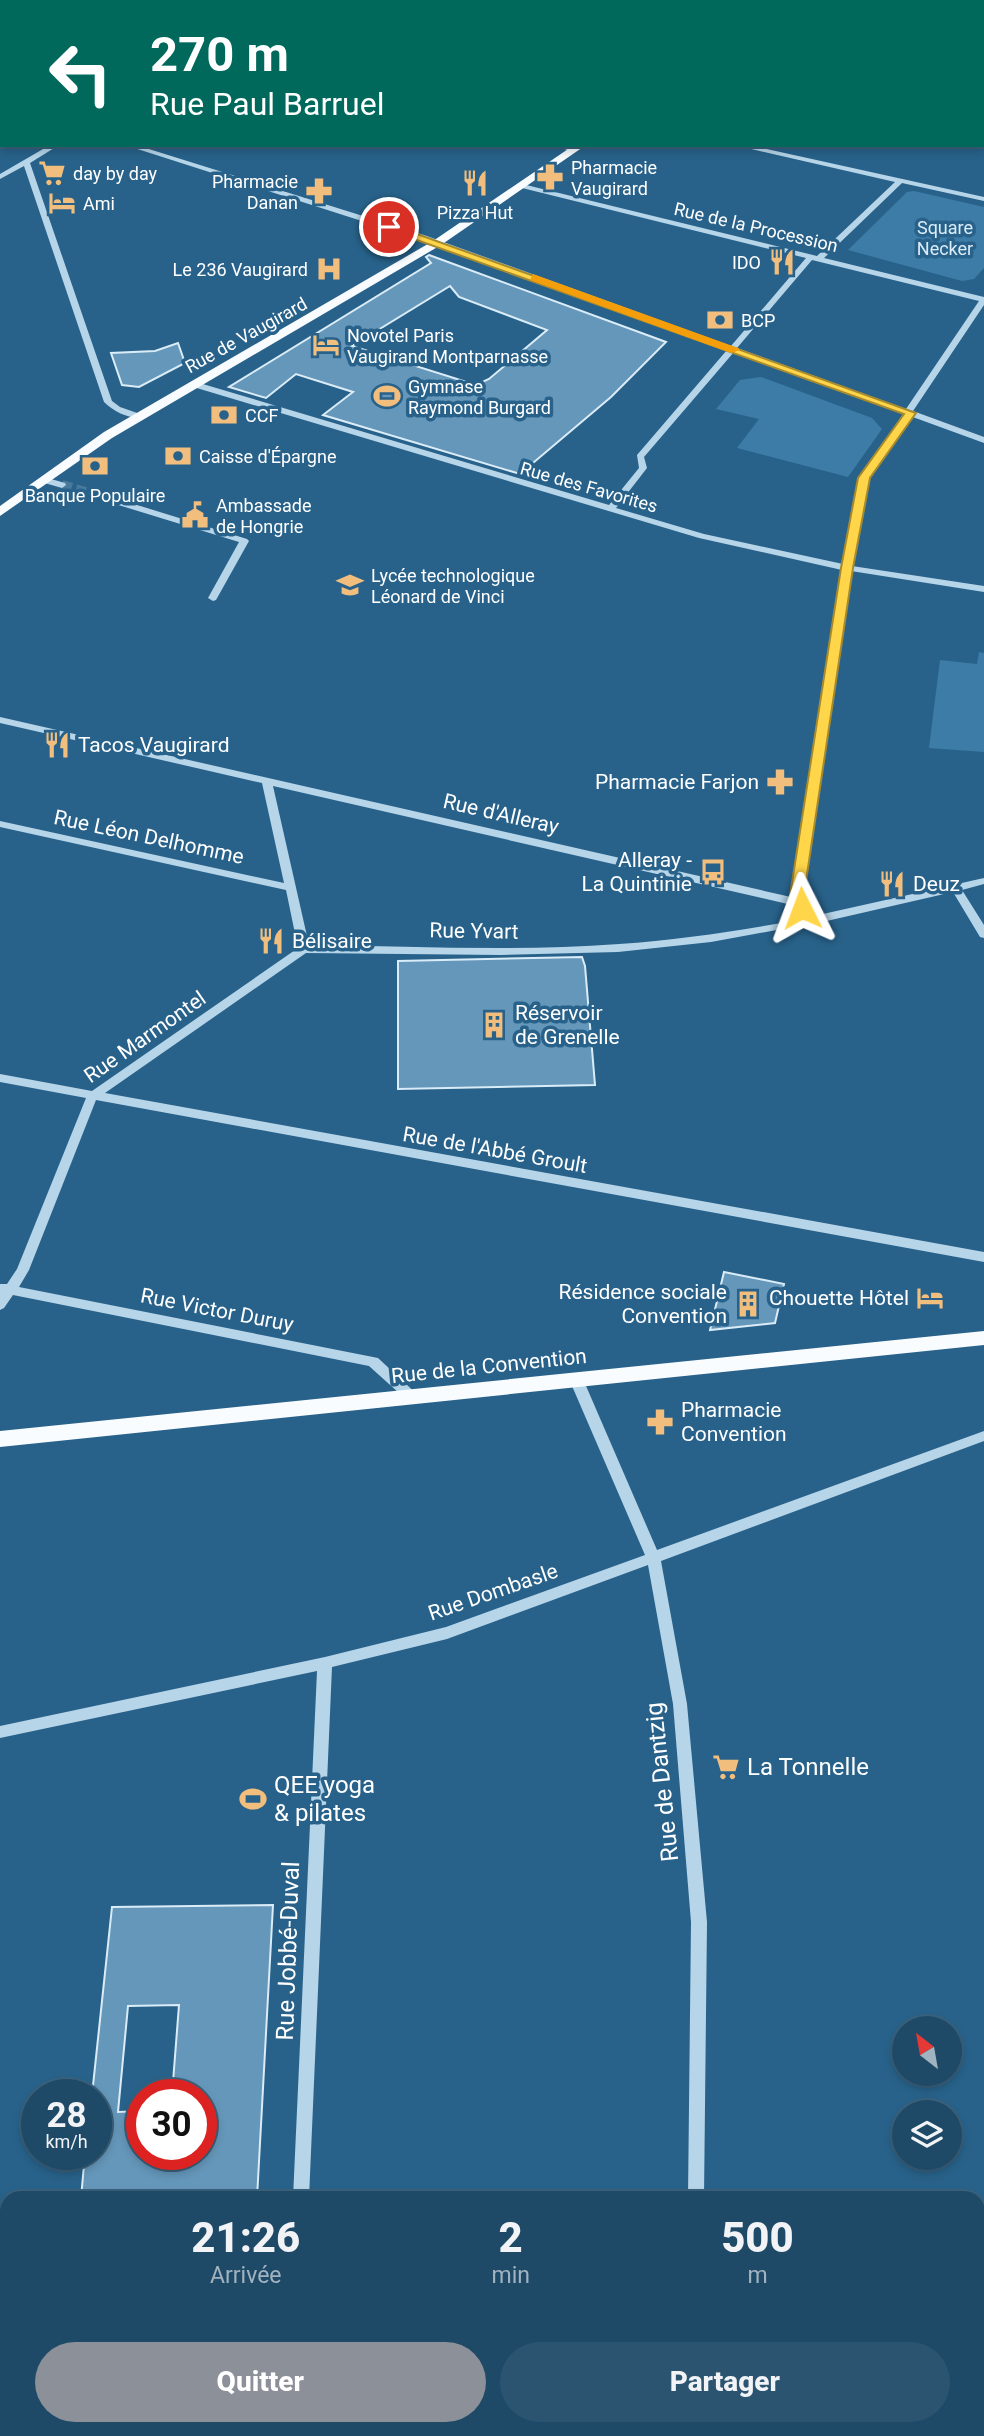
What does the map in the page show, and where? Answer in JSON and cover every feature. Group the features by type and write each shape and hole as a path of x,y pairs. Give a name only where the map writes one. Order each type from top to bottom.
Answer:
{"main road":[{"name":"Rue de Vaugirard","path":"1,510 137,416 437,243 500,203 521,185 577,148"},
{"name":"Rue de la Convention","path":"0,1440 984,1338"}],"street":[{"path":"0,177 52,147"},
{"path":"134,147 437,243 984,440"},
{"path":"746,147 984,200"},
{"path":"26,162 108,402 117,409 137,416"},
{"path":"820,257 900,181"},
{"name":"Rue de la Procession","path":"521,185 809,259 820,257 984,299"},
{"path":"610,510 643,468 640,457 809,259"},
{"path":"984,299 864,478 847,568 796,902 813,922 984,881"},
{"name":"Rue des Favorites","path":"193,384 702,536 847,568 984,589"},
{"path":"44,480 62,485"},
{"path":"92,494 244,541 213,598"},
{"name":"Rue d'Alleray","path":"0,720 796,902"},
{"path":"267,781 304,949"},
{"name":"Rue Léon Delhomme","path":"0,824 290,888"},
{"path":"956,888 984,934"},
{"name":"Rue Yvart","path":"304,949 538,951 620,947 813,922"},
{"name":"Rue Marmontel","path":"0,1305 4,1289 23,1270 92,1096 304,949"},
{"name":"Rue de l'Abbé Groult","path":"0,1078 984,1257"},
{"name":"Rue Victor Duruy","path":"4,1289 373,1362 414,1398"},
{"name":"Rue de Dantzig","path":"576,1379 653,1557 680,1704 699,1922 696,2191"},
{"name":"Rue Dombasle","path":"0,1732 325,1663 447,1633 984,1436"},
{"name":"Rue Jobbé-Duval","path":"301,2191 325,1663"}],"green space":[{"name":"Square Necker","path":"914,191 984,207 984,268 974,279 962,281 848,250 907,192"},
{"path":"761,377 872,418 882,429 848,477 737,448 759,419 716,409 740,380"},
{"path":"979,652 984,653 984,752 929,748 940,660 977,664"}],"building":[{"path":"429,255 666,342 611,397 520,474 323,415 353,392 296,374 266,398 229,387 431,263 426,257","holes":["450,286 459,297 547,330 489,379 476,385 352,346"]},
{"path":"178,343 185,363 139,387 122,385 111,353 155,351"},
{"name":"Réservoir de Grenelle","path":"582,957 595,1085 398,1089 398,961"},
{"name":"Résidence sociale Convention","path":"724,1272 784,1284 775,1323 710,1330"},
{"path":"273,1905 257,2191 82,2191 84,2170 112,2170 112,2079 94,2079 112,1907"}],"tunnel":[{"path":"62,485 92,494"}],"slow traffic":[{"path":"533,277 735,350"}],"place":[{"name":"day by day","path":"52,173"},
{"name":"Pharmacie Vaugirard","path":"550,177"},
{"name":"Pizza Hut","path":"475,183"},
{"name":"Pharmacie Danan","path":"319,191"},
{"name":"Ami","path":"62,203"},
{"name":"IDO","path":"782,262"},
{"name":"Le 236 Vaugirard","path":"329,269"},
{"name":"BCP","path":"720,320"},
{"name":"Novotel Paris Vaugirand Montparnasse","path":"326,345"},
{"name":"Gymnase Raymond Burgard","path":"387,396"},
{"name":"CCF","path":"224,415"},
{"name":"Caisse d'Épargne","path":"178,456"},
{"name":"Banque Populaire","path":"95,466"},
{"name":"Ambassade de Hongrie","path":"195,515"},
{"name":"Lycée technologique Léonard de Vinci","path":"350,585"},
{"name":"Tacos Vaugirard","path":"57,745"},
{"name":"Pharmacie Farjon","path":"780,782"},
{"name":"Alleray - La Quintinie","path":"713,872"},
{"name":"Deuz","path":"892,884"},
{"name":"Bélisaire","path":"271,941"},
{"name":"Réservoir de Grenelle","path":"494,1025"},
{"name":"Chouette Hôtel","path":"930,1298"},
{"name":"Résidence sociale Convention","path":"748,1304"},
{"name":"Pharmacie Convention","path":"660,1422"},
{"name":"La Tonnelle","path":"726,1767"},
{"name":"QEE yoga & pilates","path":"253,1799"}],"route":[{"path":"389,227 910,413 864,478 847,568 796,902 802,908"}]}
